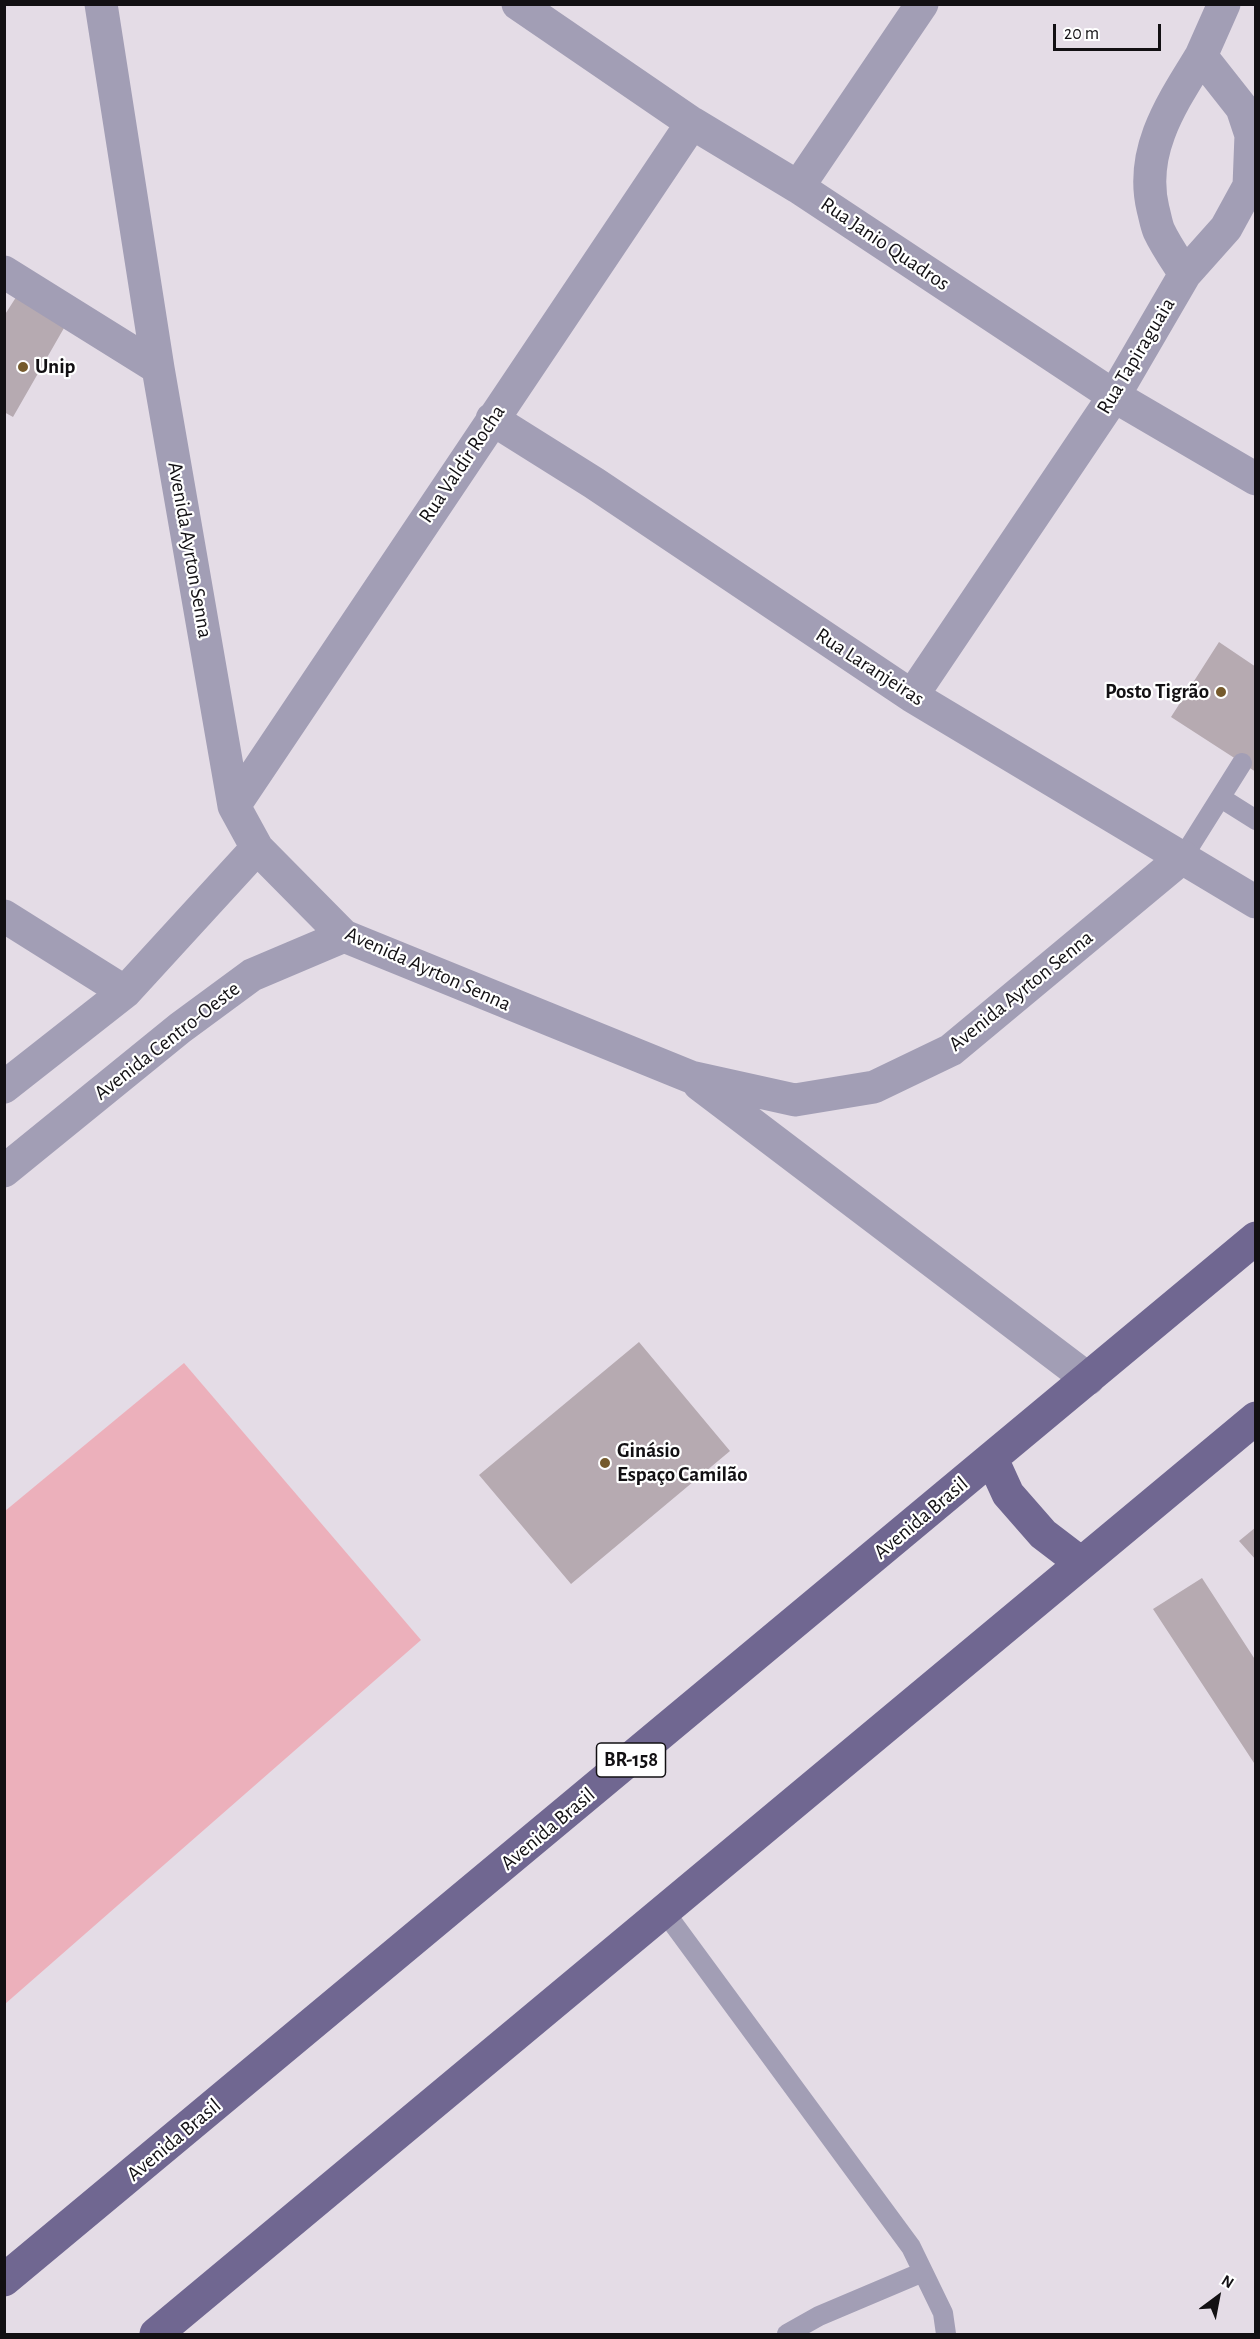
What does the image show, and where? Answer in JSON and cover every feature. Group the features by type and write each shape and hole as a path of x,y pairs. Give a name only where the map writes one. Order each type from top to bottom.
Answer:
{"main road":[{"name":"Avenida Brasil","path":"4,2280 1256,1238"},
{"path":"156,2334 1256,1418"},
{"path":"992,1459 1008,1494 1043,1534 1081,1563"}],"street":[{"name":"Avenida Ayrton Senna","path":"101,4 158,368 234,806 257,848 344,936 691,1077 795,1100 874,1087 951,1050 1182,857"},
{"name":"Rua Janio Quadros","path":"518,4 692,123 798,187 1114,396 1256,479"},
{"path":"798,187 922,4"},
{"path":"1185,274 1158,230 1149,191 1150,160 1168,110 1201,56 1224,4"},
{"name":"Rua Tapiraguaia","path":"912,696 1114,396 1185,274 1226,228 1249,186 1252,163 1251,135 1242,108 1201,56"},
{"name":"Rua Valdir Rocha","path":"234,806 692,123"},
{"path":"4,272 158,368"},
{"name":"Rua Laranjeiras","path":"492,419 594,483 912,696 1256,902"},
{"path":"4,1087 125,992 257,848"},
{"path":"4,916 125,992"},
{"name":"Avenida Centro-Oeste","path":"4,1171 180,1028 252,975 344,936"},
{"path":"691,1077 1088,1378"}],"lane":[{"path":"1182,857 1242,763"},
{"path":"1221,798 1256,820"},
{"path":"664,1911 910,2247 943,2313 945,2334"},
{"path":"787,2334 819,2316 922,2272"}],"shaded area":[{"path":"184,1363 421,1640 5,2004 5,1511"}],"building":[{"name":"Unip","path":"20,291 68,321 13,417 4,412 4,316"},
{"name":"Posto Tigrão","path":"1219,642 1256,667 1256,772 1171,717"},
{"name":"Ginásio Espaço Camilão","path":"639,1342 730,1451 571,1584 479,1475"},
{"path":"1256,1527 1256,1560 1239,1541"},
{"path":"1202,1578 1256,1661 1256,1766 1153,1609"}],"place":[{"name":"Unip","path":"23,367"},
{"name":"Posto Tigrão","path":"1221,692"},
{"name":"Ginásio Espaço Camilão","path":"605,1463"}]}
